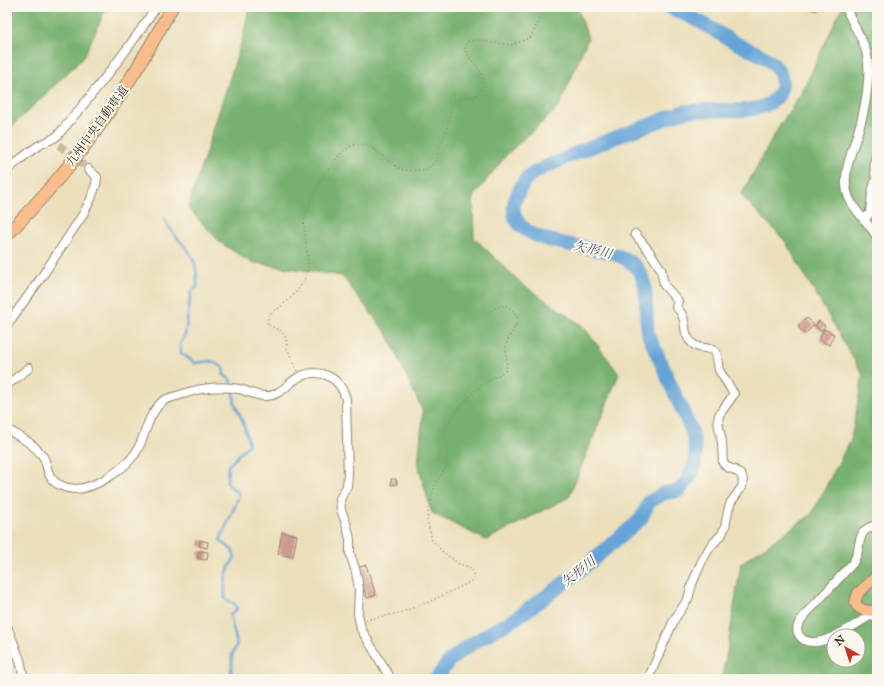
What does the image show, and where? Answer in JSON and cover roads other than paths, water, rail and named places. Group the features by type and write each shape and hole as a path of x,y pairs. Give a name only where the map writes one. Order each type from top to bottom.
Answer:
{"highway":[{"name":"九州中央自動車道","path":"7,224 28,203 61,164 98,116 144,45 164,7"},
{"name":"九州中央自動車道","path":"7,235 67,168 99,127 126,87 172,7"}],"main road":[{"path":"874,611 863,610 857,607 855,603 858,593 877,576"}],"street":[{"path":"7,170 45,142 56,143 136,39 156,7"},
{"path":"846,7 864,43 868,64 863,112 849,159 846,186 849,198 877,237"},
{"path":"864,220 870,213 872,192 876,179 874,164 877,153"},
{"path":"7,325 58,254 91,199 97,177 88,169"},
{"path":"634,234 649,251 661,270 664,285 678,301 676,307 682,315 684,330 688,338 698,347 710,348 716,352 719,370 734,391 734,396 722,409 718,421 722,443 723,463 727,467 742,475 743,480 742,487 731,502 722,534 710,547 702,561 692,584 688,598 674,620 648,679"},
{"path":"7,386 29,368"},
{"path":"7,429 41,453 45,459 50,476 56,483 65,487 76,489 95,485 109,477 128,462 135,454 156,407 165,400 194,390 212,387 239,389 267,396 275,394 299,377 311,374 329,376 338,383 344,392 346,399 348,475 347,486 340,499 341,510 350,539 350,553 356,572 359,589 359,623 361,629 391,679"},
{"path":"874,611 871,615 824,641 812,643 804,641 798,633 797,629 799,622 854,563 858,552 861,535 869,527 877,525"},
{"path":"7,626 10,642 20,660 24,679"}],"waterway":[{"name":"矢形川","path":"436,679 449,661 467,647 515,619 575,575 641,519 649,502 664,493 679,491 693,470 695,449 692,432 649,336 647,328 644,283 637,268 627,260 615,254 565,244 534,235 522,227 515,217 514,204 516,197 528,177 535,172 595,145 687,111 747,110 764,106 776,98 780,93 782,81 780,74 772,63 759,54 734,42 706,25 668,7"},
{"path":"164,218 170,229 190,254 194,262 196,273 197,287 191,292 185,335 180,344 181,353 195,363 211,361 223,367 224,375 230,379 232,386"},
{"path":"229,679 232,667 232,655 237,644 230,615 237,609 235,604 225,599 225,588 226,577 235,558 232,550 220,540 239,494 227,483 228,466 249,444 243,422 235,404 233,391"}],"tunnel":[{"path":"59,145 88,169"}]}
